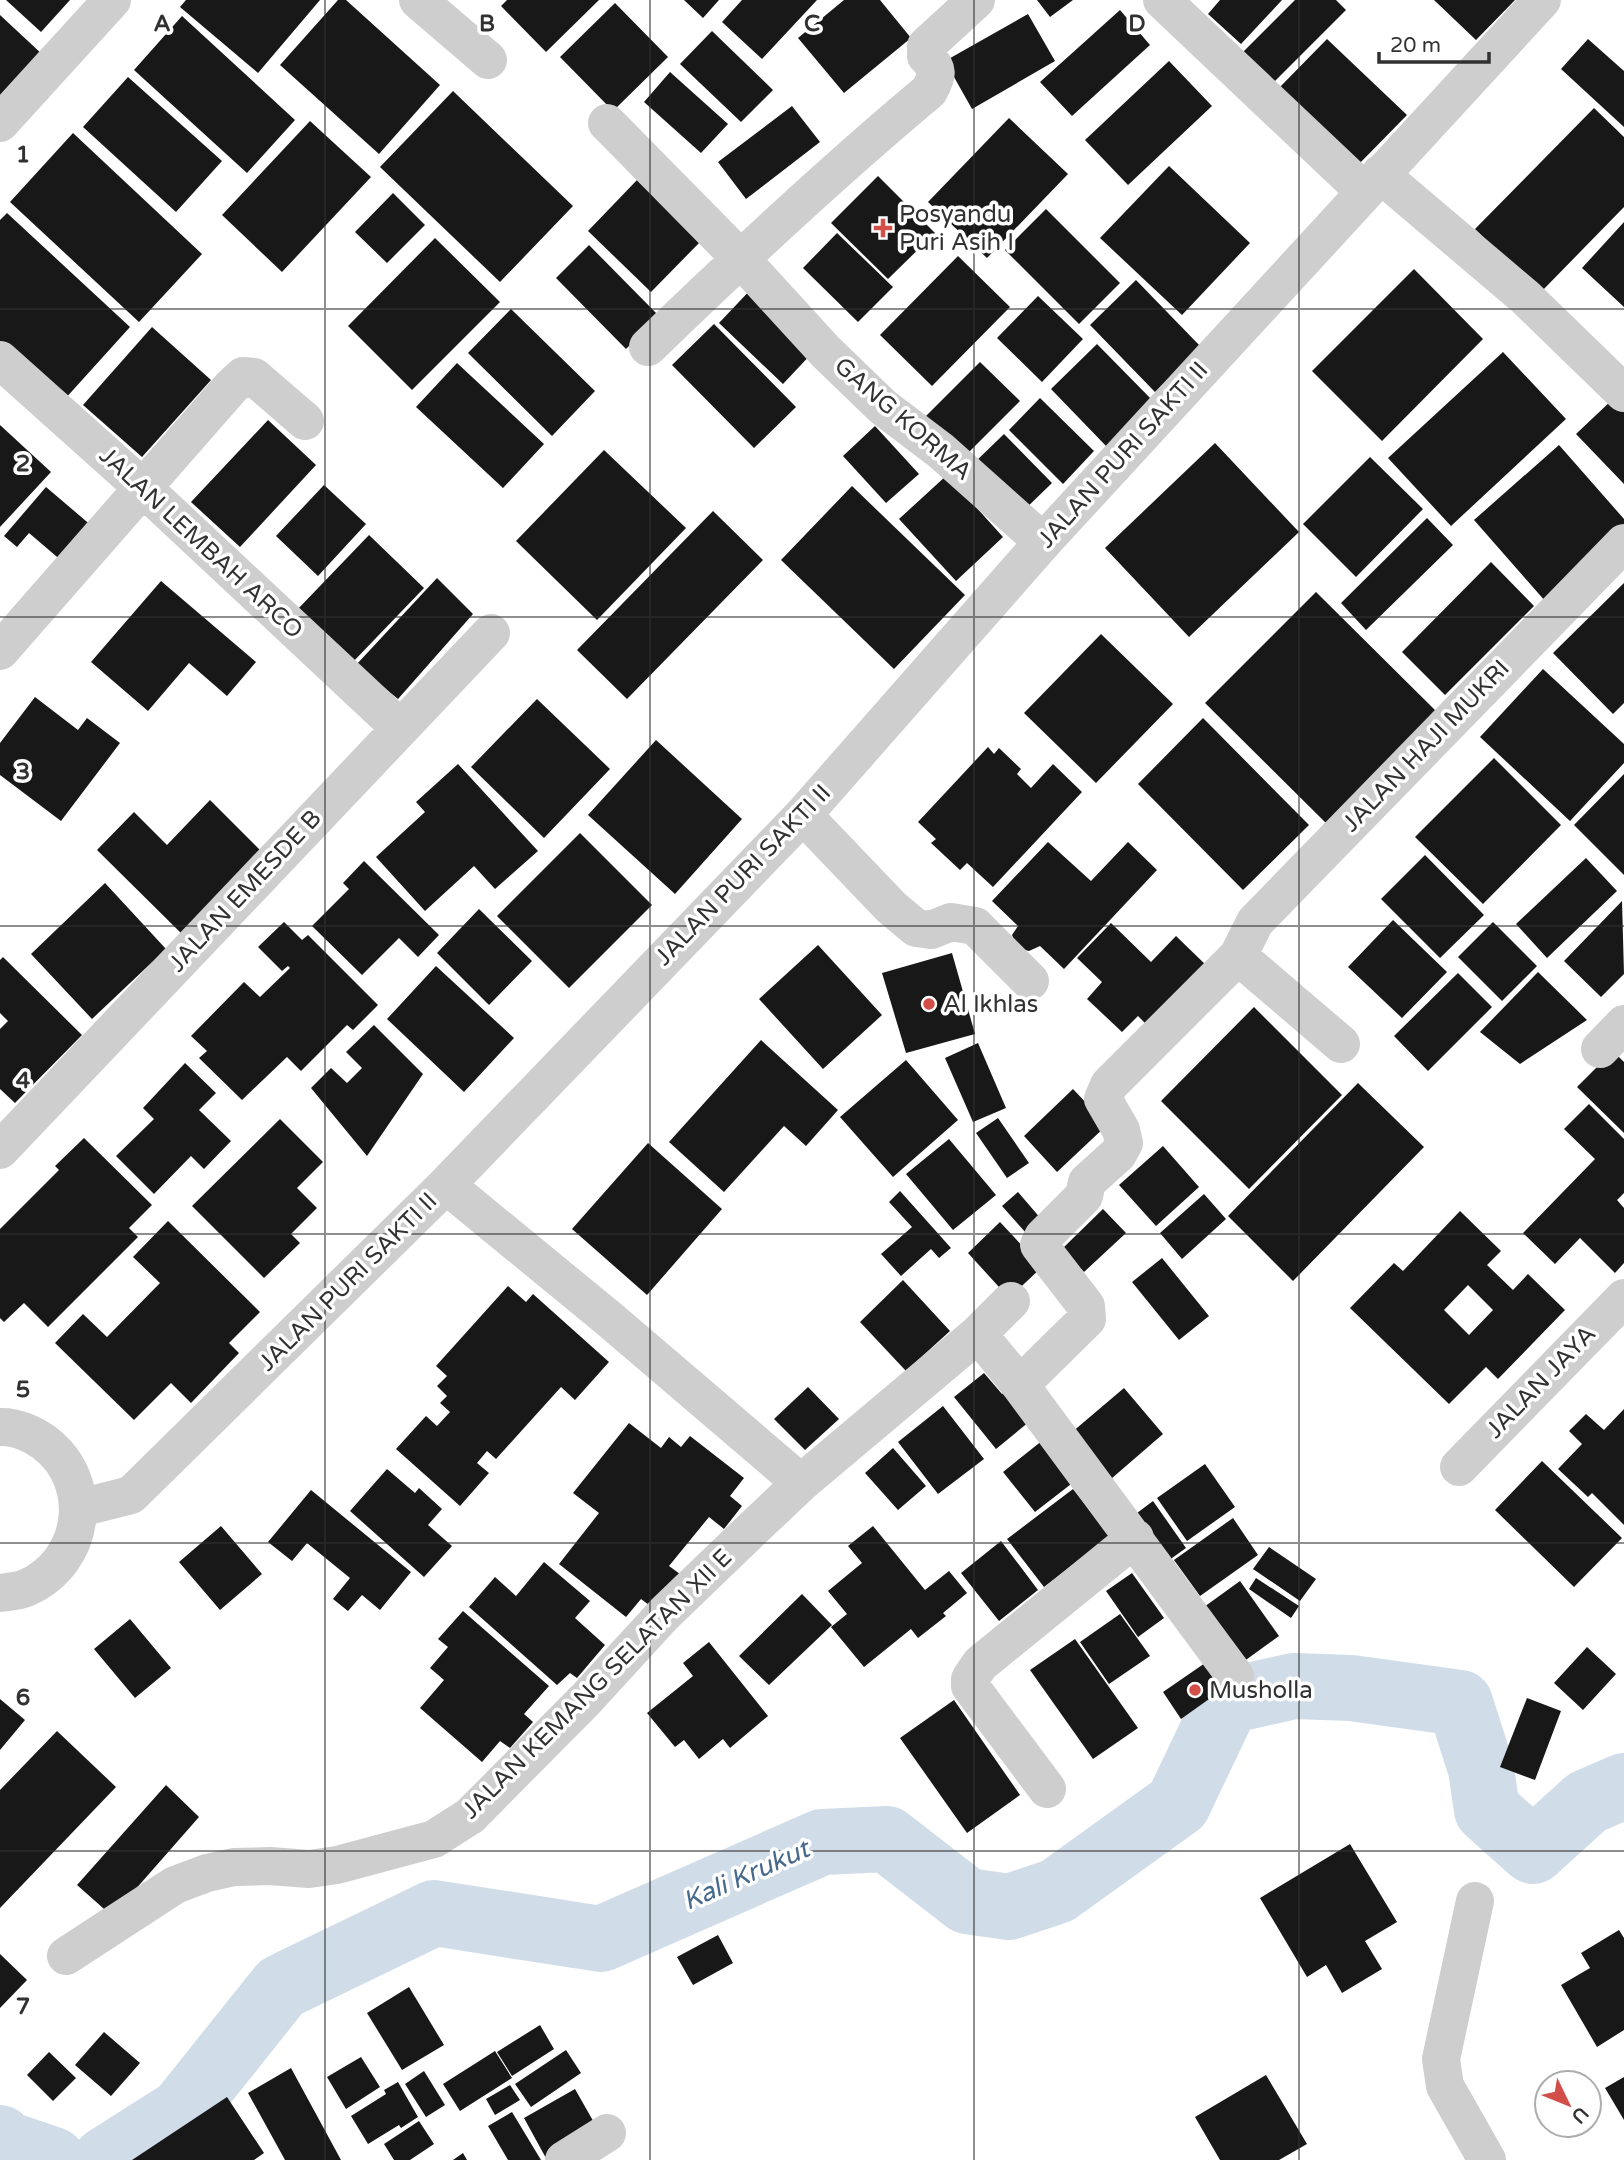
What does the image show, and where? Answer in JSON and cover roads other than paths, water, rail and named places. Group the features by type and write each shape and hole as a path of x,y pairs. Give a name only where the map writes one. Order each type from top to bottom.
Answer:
{"street":[{"path":"0,123 112,0"},
{"path":"418,0 488,61"},
{"path":"648,347 855,153 929,91 937,78 937,72 936,66 926,56 926,46 976,0"},
{"path":"1162,0 1372,183 1525,297 1624,393"},
{"name":"JALAN PURI SAKTI II","path":"79,1508 131,1495 446,1185 803,815 1043,542 1542,0"},
{"name":"GANG KORMA","path":"607,123 740,258 826,352 883,407 941,451 1043,542"},
{"name":"JALAN LEMBAH ARCO","path":"0,360 142,487 400,727"},
{"path":"0,651 142,487 243,376 254,377 305,421"},
{"name":"JALAN HAJI MUKRI","path":"1020,1385 1087,1319 1086,1306 1040,1245 1043,1237 1084,1196 1087,1182 1118,1154 1124,1143 1121,1130 1103,1099 1110,1084 1238,956 1255,922 1624,543"},
{"name":"JALAN EMESDE B","path":"0,1150 491,633"},
{"path":"803,815 916,928 931,930 951,922 975,926 1030,981"},
{"path":"1238,956 1341,1044"},
{"path":"446,1185 608,1318 801,1483"},
{"name":"JALAN JAYA","path":"1458,1467 1624,1298"},
{"name":"JALAN KEMANG SELATAN XII E","path":"66,1956 175,1885 207,1873 234,1867 270,1866 309,1870 337,1866 434,1839 470,1816 586,1699 664,1614 801,1483 978,1334 1011,1301"},
{"path":"978,1334 1020,1385 1135,1538 1235,1676"},
{"path":"0,1593 26,1588 54,1570 73,1542 79,1508 74,1479 58,1454 34,1435 2,1424"},
{"path":"1047,1789 970,1686 970,1679 980,1664 1135,1538"},
{"path":"1475,1901 1441,2059 1446,2086 1487,2160"},
{"path":"564,2160 607,2133"}],"waterway":[{"name":"Kali Krukut","path":"105,2160 182,2111 281,1987 434,1913 601,1939 822,1842 887,1839 967,1901 1009,1907 1057,1891 1178,1804 1227,1701 1294,1686 1351,1688 1460,1703 1481,1769 1487,1810 1533,1851 1587,1802 1624,1786"},
{"name":"Kali Krukut","path":"0,2138 6,2144 53,2160"}],"place":[{"name":"Posyandu Puri Asih I","path":"883,228"},
{"name":"Al Ikhlas","path":"929,1004"},
{"name":"Musholla","path":"1195,1690"}]}
